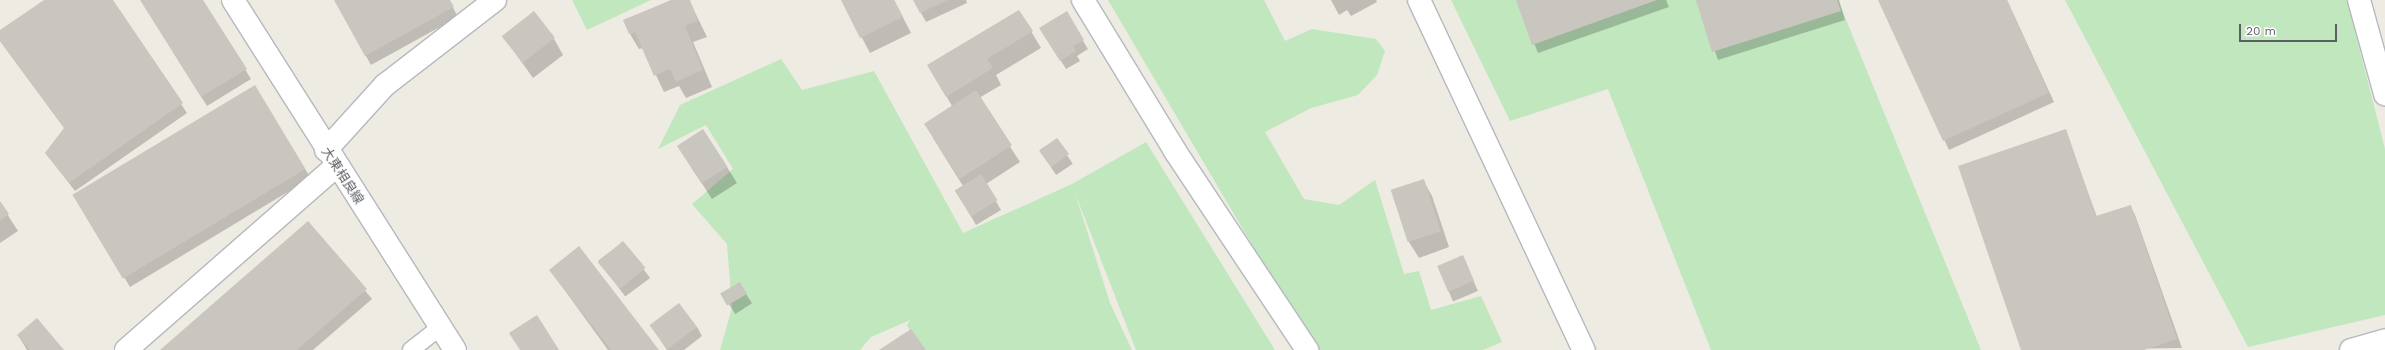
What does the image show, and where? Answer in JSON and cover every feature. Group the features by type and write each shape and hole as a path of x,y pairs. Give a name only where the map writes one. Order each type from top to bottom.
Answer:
{"street":[{"name":"大東相良線","path":"233,0 331,158 455,350"},
{"path":"126,350 331,158 385,85 495,0"},
{"path":"1083,0 1175,151 1307,350"},
{"path":"1419,0 1584,350"},
{"path":"2359,0 2385,94"},
{"path":"2351,350 2385,340"}],"lane":[{"path":"411,350 440,327"}],"green space":[{"path":"572,0 651,0 587,30"},
{"path":"1108,0 1264,0 1285,41 1312,29 1376,39 1385,51 1377,75 1358,95 1311,108 1265,132 1304,199 1339,205 1375,180 1404,274 1419,271 1431,310 1481,296 1502,342 1483,350 1314,350"},
{"path":"1451,0 1838,0 1981,350 1711,350 1608,89 1510,121"},
{"path":"2065,0 2347,0 2385,149 2385,315 2248,347"},
{"path":"781,59 802,90 874,71 963,233 1072,184 1146,142 1275,350 1136,350 1075,193 1110,303 1132,350 920,350 907,325 910,320 871,337 860,350 720,350 732,308 727,244 692,204 733,169 706,125 658,149 680,105"}],"building":[{"path":"44,0 113,0 183,103 69,183 45,153 64,128 0,41 0,30"},
{"path":"140,0 203,0 247,69 201,97"},
{"path":"334,0 450,0 454,7 365,56"},
{"path":"671,0 690,0 698,21 685,26 703,70 676,82 670,69 654,76 635,32 629,34 623,20"},
{"path":"841,0 894,0 903,17 860,38"},
{"path":"913,0 948,0 920,13"},
{"path":"1516,0 1657,0 1532,45"},
{"path":"1696,0 1837,0 1841,11 1712,52"},
{"path":"1878,0 2007,0 2049,93 1943,141"},
{"path":"1019,10 1033,31 987,59 993,68 946,97 927,65"},
{"path":"534,11 555,38 523,63 502,36"},
{"path":"1067,11 1084,40 1073,46 1076,51 1060,61 1039,28"},
{"path":"255,85 305,169 123,279 72,195"},
{"path":"976,90 1012,145 960,179 924,124"},
{"path":"703,129 728,167 702,184 677,146"},
{"path":"2066,129 2096,216 2131,205 2177,339 2144,350 2021,350 1958,166"},
{"path":"1057,138 1069,154 1051,167 1039,151"},
{"path":"981,174 997,200 971,217 955,190"},
{"path":"1424,179 1441,231 1408,242 1391,190"},
{"path":"0,201 9,214 0,221"},
{"path":"308,221 367,289 297,350 160,350"},
{"path":"623,241 645,268 620,289 598,262"},
{"path":"579,246 659,350 611,350 549,270"},
{"path":"1463,255 1474,281 1448,292 1437,266"},
{"path":"740,282 747,294 727,306 720,294"},
{"path":"679,303 697,327 668,349 649,325"},
{"path":"537,315 559,350 520,350 509,333"},
{"path":"37,318 64,350 30,350 17,335"},
{"path":"911,329 926,350 879,350"}]}
